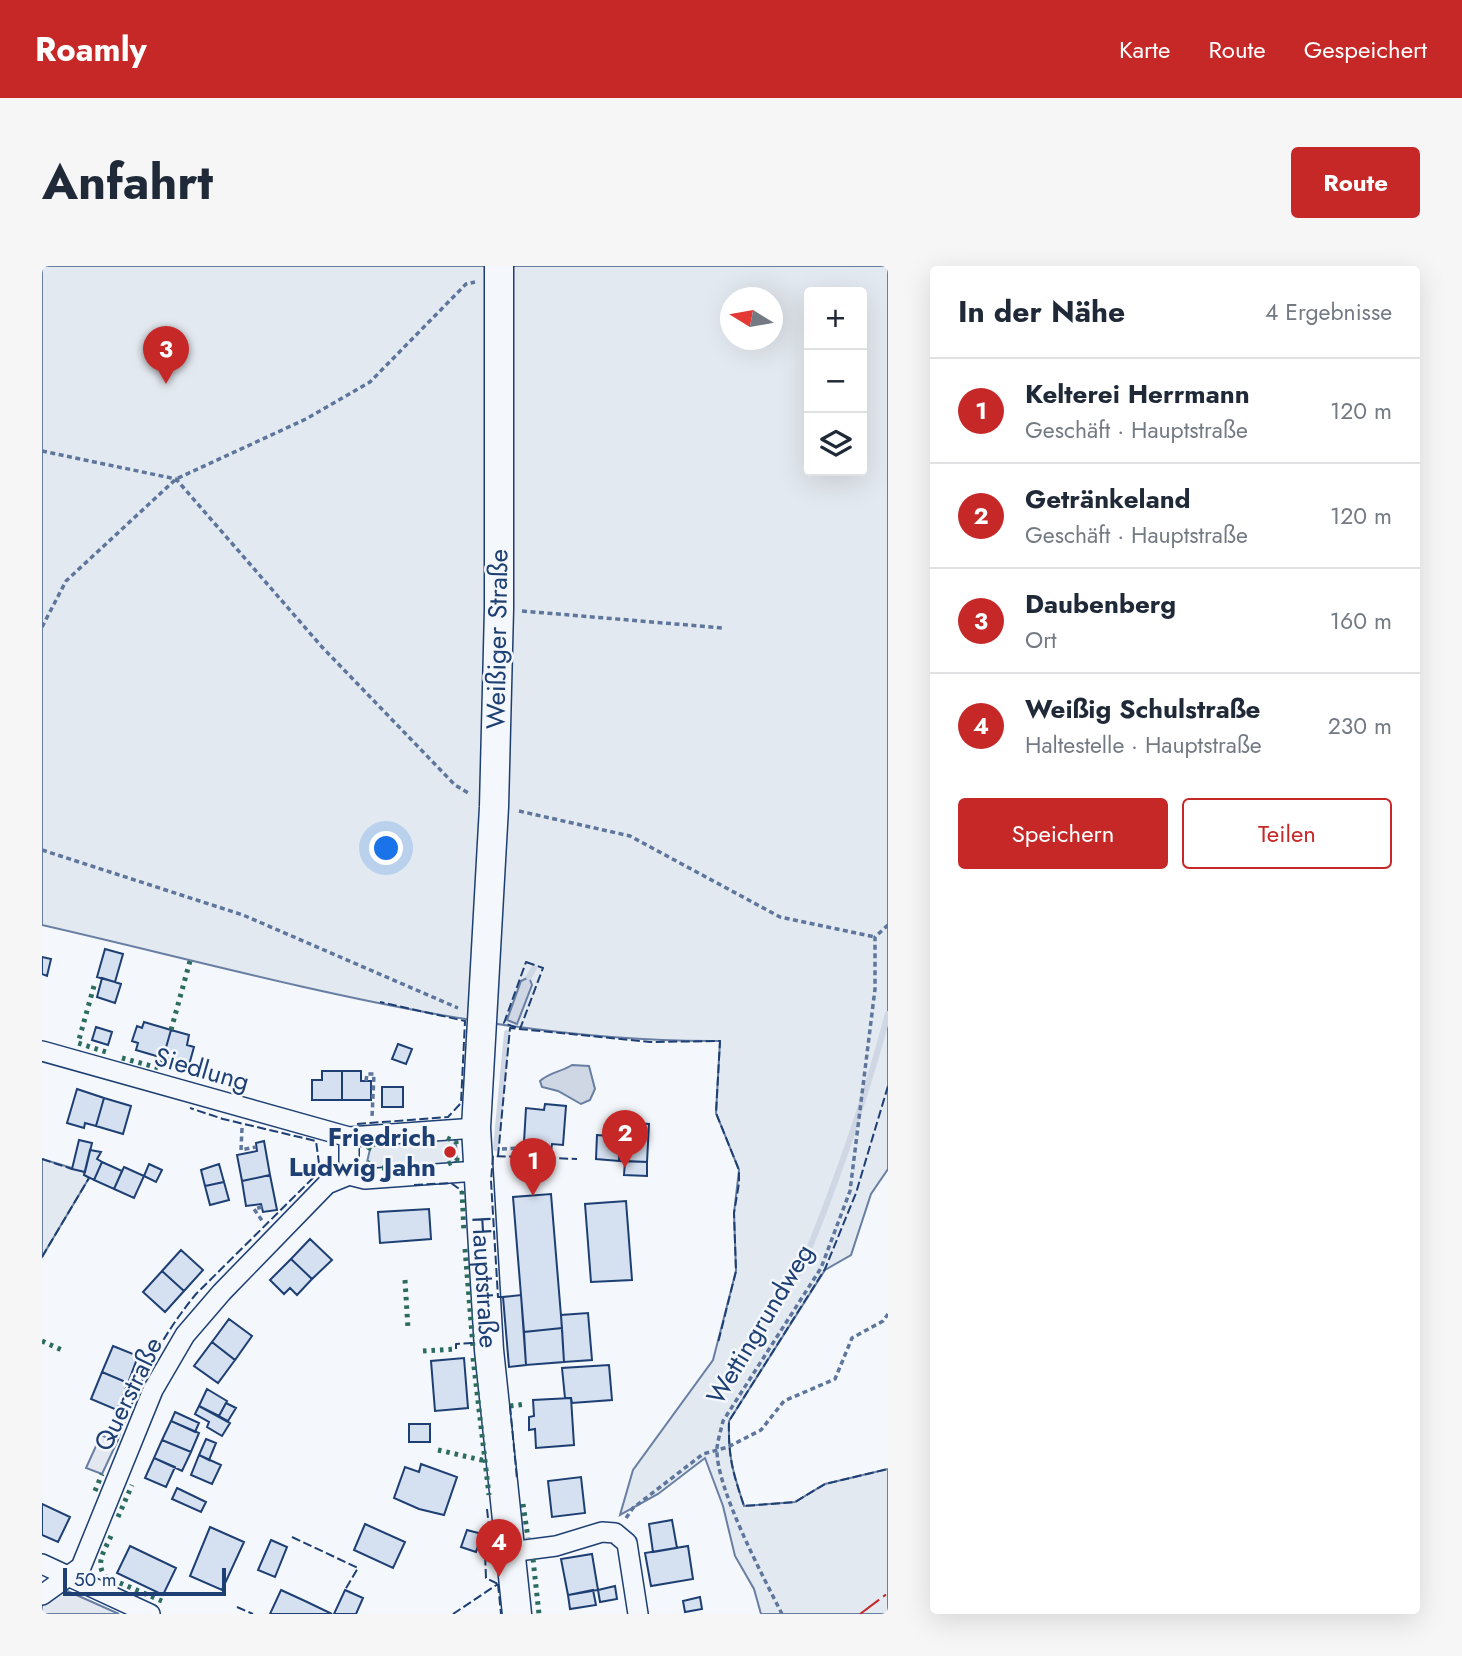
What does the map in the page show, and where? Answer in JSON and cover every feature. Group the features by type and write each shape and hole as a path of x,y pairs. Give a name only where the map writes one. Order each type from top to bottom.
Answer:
{"street":[{"name":"Weißiger Straße","path":"471,1011 494,807 499,609 493,272"},
{"name":"Hauptstraße","path":"471,1011 477,1171 489,1350 517,1614"},
{"name":"Siedlung","path":"42,1051 349,1137 476,1128"},
{"path":"349,1137 349,1175 365,1179 477,1171"},
{"name":"Querstraße","path":"42,1595 81,1567 153,1390 186,1335 222,1292 327,1184 349,1175"},
{"path":"510,1552 556,1546 602,1532 615,1533 627,1543 638,1614"},
{"path":"42,1564 150,1614"}],"path":[{"path":"42,627 66,582 176,479 306,419 370,382 466,284 493,272"},
{"path":"42,451 176,479 322,647 455,785 494,807 630,836 780,917 875,937 888,925"},
{"path":"499,609 723,628"},
{"path":"42,850 243,915 471,1011"},
{"name":"Wettingrundweg","path":"717,1450 723,1421 821,1268 850,1191 875,989 875,937"},
{"path":"366,1081 367,1074 374,1074 372,1123"},
{"path":"242,1124 241,1150 256,1147"},
{"path":"499,1149 534,1147"},
{"path":"262,1207 254,1209 265,1227"},
{"path":"615,1533 633,1508 704,1454 761,1430 784,1401 835,1378 852,1338 883,1321 888,1314"},
{"path":"717,1450 727,1492 749,1549 782,1614"}],"shaded area":[{"path":"42,266 888,266 888,1169 871,1194 851,1255 825,1270 729,1421 729,1445 744,1506 795,1502 825,1484 888,1469 888,1614 761,1614 754,1589 735,1556 723,1506 705,1458 658,1494 620,1515 633,1470 713,1360 736,1271 734,1213 739,1170 716,1113 720,1041 634,1039 548,1031 463,1019 294,985 42,925"},
{"path":"529,977 532,985 517,1024 507,1020 521,981"},
{"path":"572,1065 589,1066 595,1089 590,1100 581,1104 558,1091 542,1087 540,1081"},
{"path":"452,1137 456,1142 457,1160 453,1164 375,1168 367,1162 371,1145"},
{"path":"42,1159 85,1172 84,1175 89,1178 42,1257"},
{"path":"101,1435 117,1442 102,1474 86,1468"},
{"path":"63,1589 119,1614 42,1614 42,1603"}],"building":[{"path":"105,949 123,954 115,982 97,977"},
{"path":"42,957 51,959 47,976 42,974"},
{"path":"102,978 121,984 115,1003 97,997"},
{"path":"144,1022 171,1030 163,1058 136,1050 138,1043 132,1041 137,1026 142,1028"},
{"path":"96,1027 112,1032 108,1045 92,1040"},
{"path":"171,1030 189,1035 187,1045 194,1047 189,1065 163,1058"},
{"path":"398,1044 412,1049 406,1064 392,1059"},
{"path":"322,1071 342,1071 342,1100 312,1100 312,1080 322,1080"},
{"path":"342,1071 361,1071 361,1081 371,1081 371,1100 342,1100"},
{"path":"382,1087 403,1087 403,1107 382,1107"},
{"path":"77,1089 104,1098 96,1126 85,1123 84,1128 67,1123"},
{"path":"104,1098 131,1106 123,1134 96,1126"},
{"path":"545,1104 566,1106 563,1145 552,1144 551,1152 534,1151 534,1143 524,1142 526,1108 544,1110"},
{"path":"621,1122 649,1124 647,1162 619,1161"},
{"path":"597,1135 620,1137 619,1161 596,1159"},
{"path":"79,1140 92,1143 85,1172 72,1169"},
{"path":"264,1141 270,1175 242,1181 237,1155 257,1151 256,1143"},
{"path":"90,1150 101,1152 97,1159 102,1162 94,1180 84,1175"},
{"path":"625,1161 647,1162 647,1176 624,1175"},
{"path":"102,1162 122,1171 114,1189 94,1180"},
{"path":"149,1164 162,1170 156,1182 144,1176"},
{"path":"219,1164 224,1182 205,1186 201,1170"},
{"path":"124,1167 144,1176 134,1198 114,1189"},
{"path":"270,1175 277,1210 263,1212 261,1204 246,1206 242,1181"},
{"path":"224,1182 229,1200 210,1205 205,1186"},
{"path":"551,1194 562,1328 524,1332 513,1197"},
{"path":"626,1201 632,1280 591,1282 585,1204"},
{"path":"429,1209 431,1239 380,1243 378,1212"},
{"path":"310,1239 332,1260 312,1279 291,1259"},
{"path":"181,1250 203,1270 184,1291 162,1271"},
{"path":"291,1259 312,1279 297,1295 290,1288 284,1294 270,1280"},
{"path":"162,1271 184,1291 165,1312 143,1292"},
{"path":"521,1295 526,1365 509,1367 503,1297"},
{"path":"588,1313 592,1360 564,1362 561,1315"},
{"path":"229,1319 252,1336 235,1360 212,1342"},
{"path":"562,1328 564,1362 526,1365 524,1332"},
{"path":"212,1342 235,1360 218,1383 194,1366"},
{"path":"113,1346 138,1356 128,1383 102,1372"},
{"path":"464,1358 468,1408 435,1411 431,1361"},
{"path":"609,1365 612,1400 572,1403 571,1398 565,1398 562,1368"},
{"path":"102,1372 128,1383 117,1410 91,1399"},
{"path":"207,1389 227,1401 219,1416 199,1406"},
{"path":"571,1398 574,1445 536,1448 535,1429 529,1430 529,1417 534,1416 533,1400"},
{"path":"226,1403 236,1408 228,1421 219,1416"},
{"path":"199,1406 230,1423 222,1436 207,1427 209,1422 195,1414"},
{"path":"175,1412 199,1423 195,1432 171,1421"},
{"path":"171,1421 199,1433 191,1452 162,1440"},
{"path":"409,1424 430,1424 430,1442 409,1442"},
{"path":"206,1439 216,1443 209,1460 199,1455"},
{"path":"162,1440 191,1452 182,1471 154,1458"},
{"path":"199,1455 221,1465 212,1484 191,1475"},
{"path":"154,1458 175,1467 166,1487 145,1478"},
{"path":"421,1464 457,1477 444,1515 419,1509 394,1498 405,1467 419,1472"},
{"path":"581,1477 585,1513 552,1517 548,1481"},
{"path":"177,1488 206,1502 201,1512 172,1499"},
{"path":"42,1504 70,1517 58,1542 42,1535"},
{"path":"672,1520 677,1548 653,1552 649,1524"},
{"path":"365,1524 405,1542 393,1568 354,1550"},
{"path":"210,1527 244,1542 222,1590 190,1576"},
{"path":"467,1530 482,1534 476,1552 461,1547"},
{"path":"271,1540 287,1547 275,1577 258,1570"},
{"path":"130,1546 176,1568 163,1595 117,1573"},
{"path":"688,1546 693,1579 651,1586 645,1553"},
{"path":"592,1554 598,1590 568,1595 561,1559"},
{"path":"615,1586 617,1599 600,1602 598,1590"},
{"path":"281,1590 305,1601 332,1614 270,1614"},
{"path":"345,1590 363,1598 356,1614 334,1614"},
{"path":"593,1590 596,1605 570,1609 568,1595"},
{"path":"700,1597 702,1609 685,1612 683,1601"}],"waterway":[{"path":"529,977 534,968"},
{"path":"799,1273 848,1145 888,1014"},
{"path":"496,1148 507,1033"}],"hedge":[{"path":"171,1030 190,961"},
{"path":"94,986 78,1043 109,1053"},
{"path":"122,1058 159,1068 163,1058"},
{"path":"447,1138 456,1142 457,1149"},
{"path":"368,1150 371,1145 378,1143"},
{"path":"448,1164 457,1160 457,1155"},
{"path":"367,1162 375,1168 386,1168"},
{"path":"393,1167 428,1165"},
{"path":"462,1191 464,1233"},
{"path":"465,1249 473,1347"},
{"path":"405,1280 408,1329"},
{"path":"42,1341 64,1351"},
{"path":"423,1351 456,1349"},
{"path":"473,1358 489,1495"},
{"path":"510,1406 526,1404"},
{"path":"438,1450 486,1461"},
{"path":"95,1491 102,1474"},
{"path":"118,1517 132,1485"},
{"path":"523,1504 528,1538"},
{"path":"111,1536 101,1562 106,1577 162,1601"},
{"path":"533,1559 539,1614"}],"fence":[{"path":"526,962 543,968 520,1029 504,1023 526,962"},
{"path":"357,1124 448,1117 461,1103 465,1021 380,1002"},
{"path":"498,1156 510,1028 650,1042 720,1041 716,1113 739,1170 739,1183 734,1213 736,1271 718,1343"},
{"path":"888,1086 856,1193 825,1269 729,1421 732,1465 744,1506 795,1502 825,1484 888,1469"},
{"path":"117,1442 150,1365 182,1312 196,1294 320,1171 316,1141 223,1119 190,1108"},
{"path":"503,1297 498,1297 491,1181 493,1156 577,1159"},
{"path":"42,1159 72,1169"},
{"path":"42,1257 89,1178"},
{"path":"414,1185 451,1183 462,1191"},
{"path":"456,1349 456,1344 473,1343"},
{"path":"510,1406 517,1479"},
{"path":"487,1509 491,1546 485,1553 486,1578 498,1584"},
{"path":"292,1537 358,1568 345,1590"},
{"path":"498,1584 501,1614"},
{"path":"453,1614 498,1584"},
{"path":"237,1607 253,1614"}],"power":[{"path":"860,1614 888,1593"}],"place":[{"name":"Daubenberg","path":"166,384"},
{"name":"Friedrich Ludwig Jahn","path":"450,1152"},
{"name":"Getränkeland","path":"625,1168"},
{"name":"Kelterei Herrmann","path":"533,1196"},
{"name":"Weißig Schulstraße","path":"499,1577"}]}
